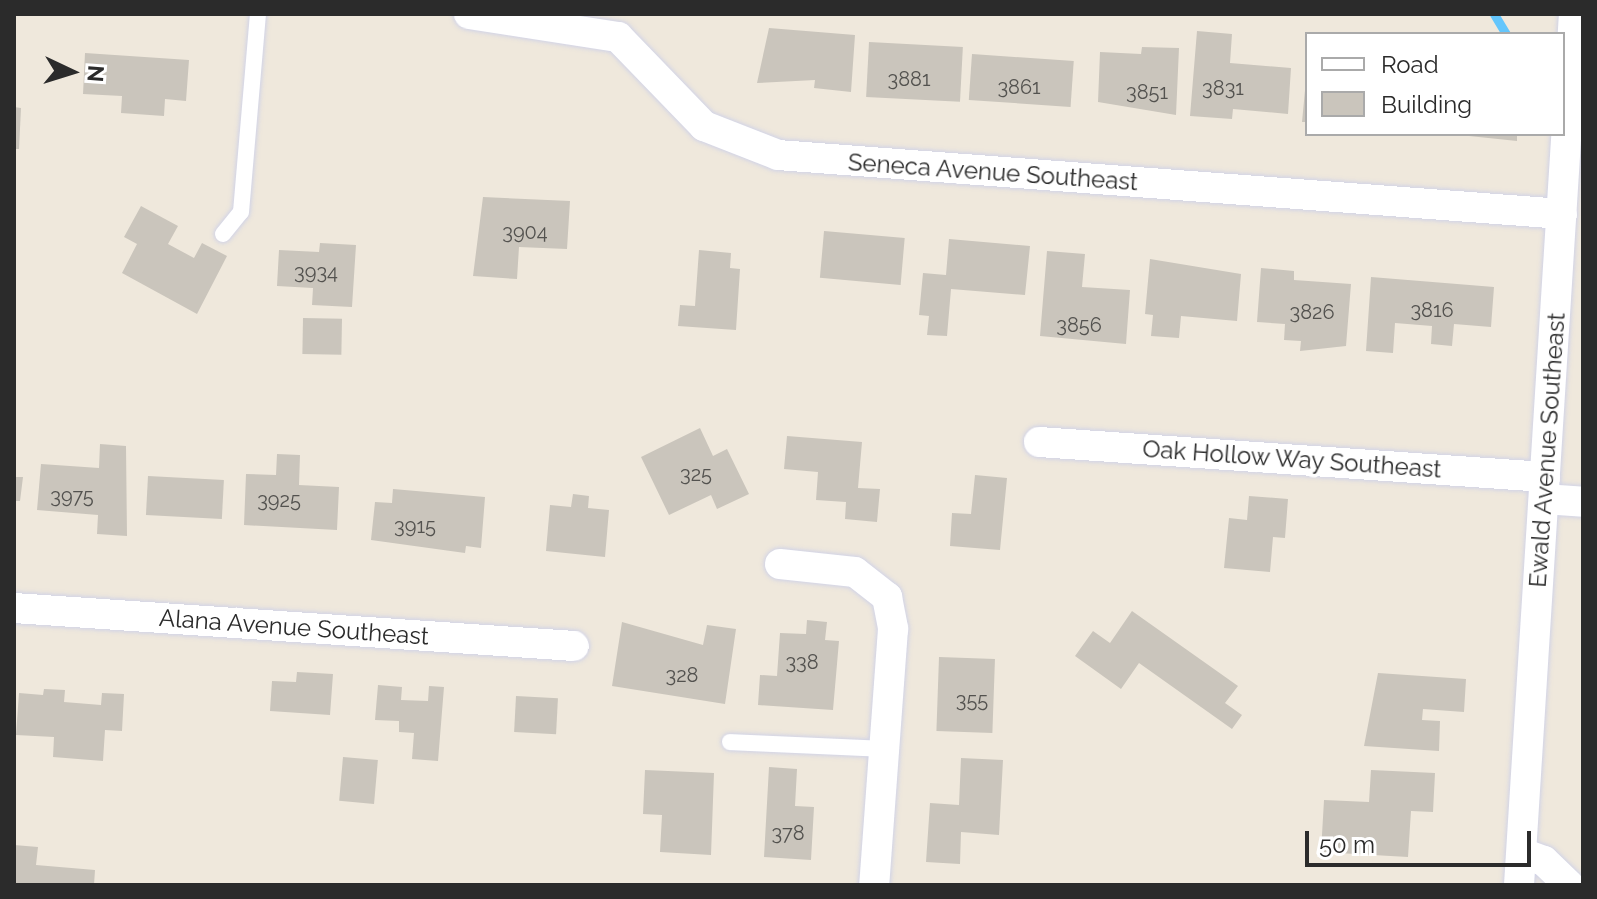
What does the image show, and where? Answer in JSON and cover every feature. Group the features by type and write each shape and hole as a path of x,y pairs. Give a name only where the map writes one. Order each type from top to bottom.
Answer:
{"street":[{"name":"Seneca Avenue Southeast","path":"469,14 618,37 704,126 778,155 1562,214"},
{"name":"Ewald Avenue Southeast","path":"1519,885 1574,14"},
{"name":"Oak Hollow Way Southeast","path":"1039,442 1544,488 1583,502"},
{"path":"780,564 855,572 887,597 893,629 874,885"},
{"name":"Alana Avenue Southeast","path":"14,608 574,646"},
{"path":"1522,853 1544,861 1569,885"}],"lane":[{"path":"223,234 241,212 258,14"},
{"path":"730,742 884,749"}],"building":[{"path":"769,28 855,35 851,92 814,88 815,80 757,83"},
{"path":"1197,31 1232,34 1230,63 1291,68 1288,114 1233,109 1232,119 1190,116"},
{"path":"869,42 963,47 960,102 866,97"},
{"path":"1142,47 1179,48 1176,115 1098,102 1100,52 1141,54"},
{"path":"85,53 189,60 186,101 165,99 164,116 121,113 122,96 83,94"},
{"path":"972,54 1074,61 1071,107 969,100"},
{"path":"1305,90 1305,122 1302,122"},
{"path":"14,107 21,108 19,149 14,149"},
{"path":"1469,136 1517,136 1517,141"},
{"path":"483,197 570,201 567,249 519,247 517,279 473,276"},
{"path":"141,206 178,226 168,244 194,258 202,243 227,256 197,314 122,273 137,244 124,237"},
{"path":"824,231 905,238 901,285 820,278"},
{"path":"949,239 1030,246 1025,295 951,289 947,336 927,335 929,316 919,315 923,273 946,275"},
{"path":"320,243 356,245 352,307 312,305 313,288 277,286 279,250 319,252"},
{"path":"699,250 731,253 730,268 740,269 736,330 678,326 680,305 695,306"},
{"path":"1047,251 1085,254 1082,287 1130,290 1126,344 1040,336"},
{"path":"1150,259 1241,274 1237,321 1181,316 1179,338 1151,336 1153,315 1145,314"},
{"path":"1261,268 1294,271 1294,280 1351,284 1346,346 1300,351 1301,341 1284,340 1285,324 1257,322"},
{"path":"1371,277 1494,287 1491,327 1454,324 1452,346 1431,344 1432,326 1395,323 1393,353 1366,351"},
{"path":"303,318 342,319 341,355 302,354"},
{"path":"700,428 713,456 727,449 749,494 717,509 711,495 669,515 641,457"},
{"path":"787,436 862,442 858,488 880,489 877,522 845,519 846,502 816,500 818,472 784,469"},
{"path":"100,444 126,446 127,536 97,534 98,515 37,510 41,464 99,468"},
{"path":"277,454 300,455 299,485 339,487 337,530 244,525 246,474 276,475"},
{"path":"975,475 1007,478 1000,550 950,546 952,513 971,514"},
{"path":"148,476 224,480 222,519 146,515"},
{"path":"14,477 23,477 20,501 14,501"},
{"path":"393,489 485,497 481,548 466,546 465,553 371,540 375,502 392,503"},
{"path":"573,494 589,496 588,508 609,510 605,557 546,551 550,505 571,507"},
{"path":"1249,496 1288,499 1285,538 1273,537 1270,572 1224,568 1229,518 1247,520"},
{"path":"1132,611 1238,686 1225,703 1242,715 1232,729 1139,663 1121,689 1075,656 1093,631 1110,643"},
{"path":"807,620 827,622 825,640 839,641 833,710 758,705 760,675 777,676 780,633 806,634"},
{"path":"622,622 703,645 707,625 736,629 725,704 612,686"},
{"path":"939,657 995,659 992,733 936,731"},
{"path":"297,672 333,674 330,715 270,711 272,681 296,682"},
{"path":"1378,673 1466,679 1464,712 1423,709 1422,720 1440,721 1439,751 1364,746"},
{"path":"378,685 402,687 401,700 428,701 429,686 444,687 438,761 412,759 414,733 399,732 399,721 375,720"},
{"path":"44,689 65,690 64,702 101,705 102,693 124,694 122,731 105,730 103,761 53,757 54,737 16,735 19,693 43,695"},
{"path":"516,696 558,698 556,734 514,732"},
{"path":"343,757 378,760 374,804 339,801"},
{"path":"961,758 1003,760 999,835 961,832 960,864 926,862 930,803 959,805"},
{"path":"769,767 797,769 795,806 814,807 811,860 764,857"},
{"path":"645,770 714,773 711,855 660,852 662,815 643,814"},
{"path":"1371,770 1435,773 1433,812 1411,811 1408,857 1321,852 1324,800 1369,802"},
{"path":"14,845 38,847 36,865 95,870 94,885 14,885"}],"waterway":[{"path":"1494,14 1505,32"}]}
